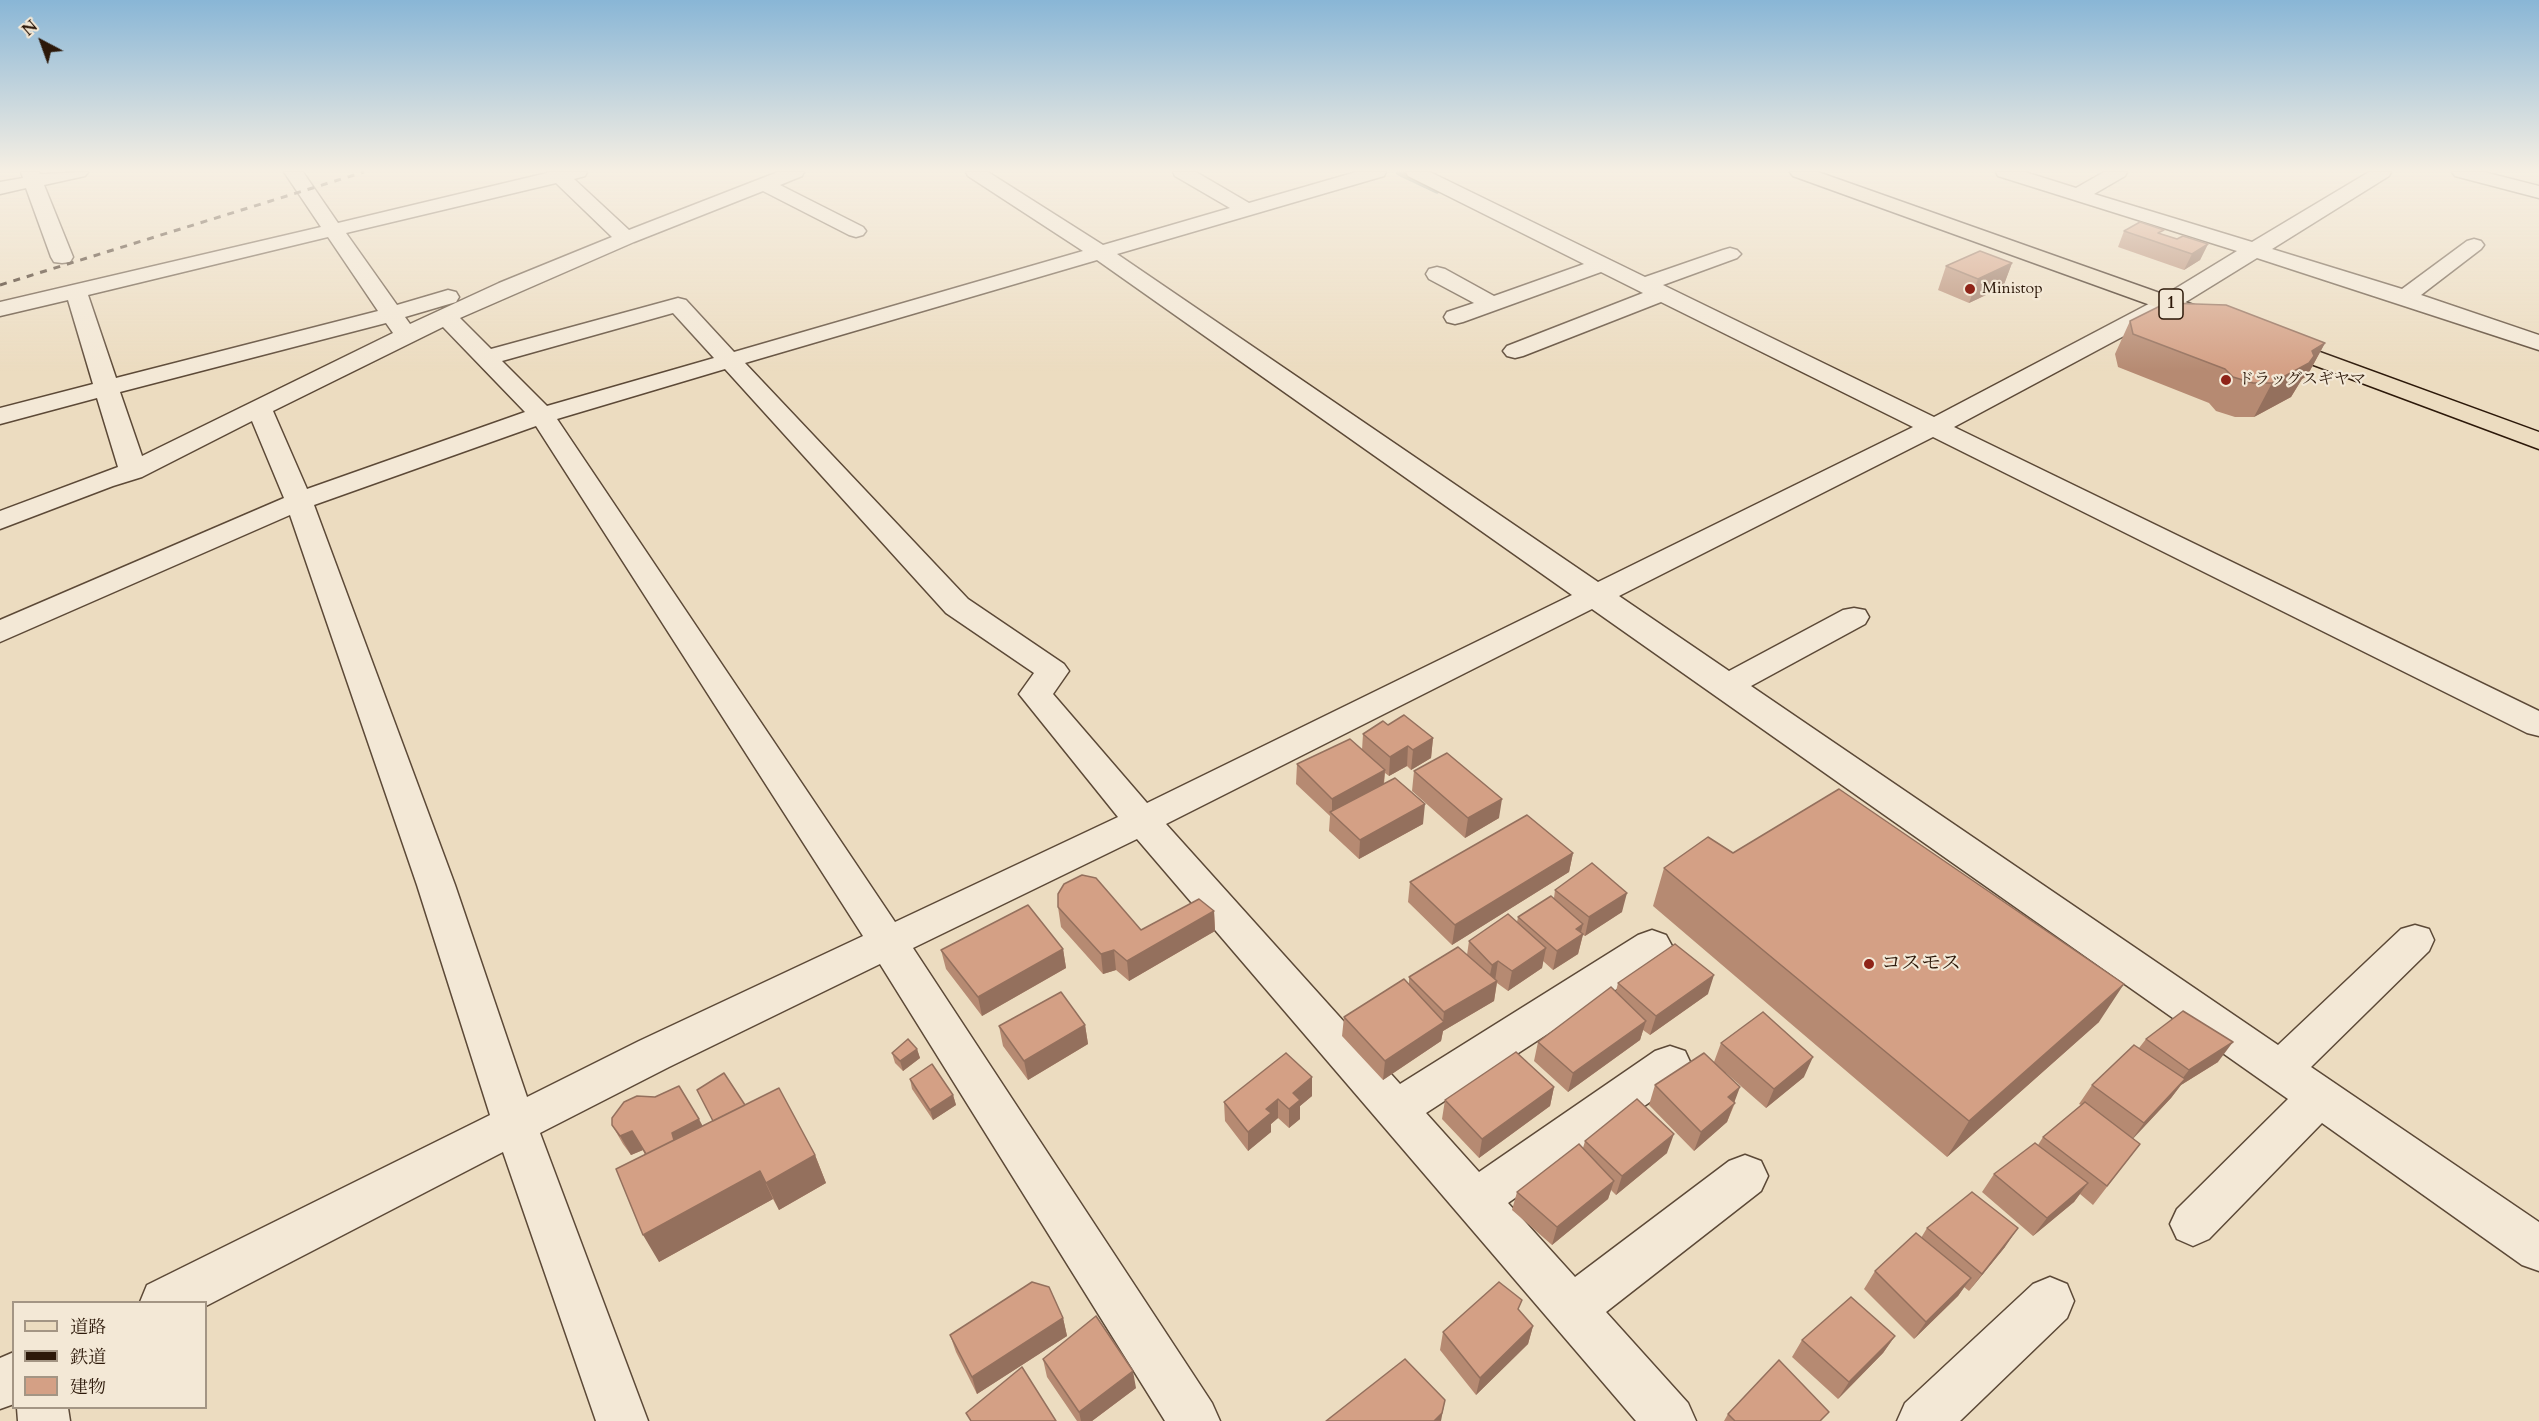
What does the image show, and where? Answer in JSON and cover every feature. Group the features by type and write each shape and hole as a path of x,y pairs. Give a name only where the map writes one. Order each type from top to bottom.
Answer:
{"main road":[{"name":"1","path":"1986,238 2233,327"},
{"path":"2255,335 2539,441"}],"street":[{"path":"55,238 62,257"},
{"path":"0,309 294,238"},
{"path":"339,238 406,335"},
{"path":"0,521 103,480 134,471 406,335 507,288 626,238"},
{"path":"1078,238 2539,1249"},
{"path":"0,632 299,501 542,416 1147,238"},
{"path":"1551,238 1932,428 2539,724"},
{"path":"2217,238 2405,297 2539,343"},
{"path":"166,1301 654,1054 1142,821 1932,428 2168,303 2273,238"},
{"path":"2405,297 2474,245"},
{"path":"1515,351 1730,254"},
{"path":"1455,317 1604,264"},
{"path":"1437,274 1493,304"},
{"path":"0,416 392,314 487,285 507,288"},
{"path":"76,291 134,471"},
{"path":"486,358 678,305 957,606 1053,671 1035,694 1142,821 1670,1421"},
{"path":"446,317 542,416 887,941 1194,1421"},
{"path":"260,409 299,501 436,885 515,1124 622,1421"},
{"path":"1725,687 1854,616"},
{"path":"2280,1070 2415,940"},
{"path":"1396,1109 1652,946"},
{"path":"1476,1200 1670,1064"},
{"path":"2193,1224 2319,1097"},
{"path":"1572,1309 1745,1176"},
{"path":"1923,1421 2050,1300"}],"building":[{"path":"2146,238 2190,238 2208,244 2192,254"},
{"path":"1980,251 2012,263 1978,279 1946,266"},
{"path":"2166,303 2226,305 2325,343 2312,351 2314,356 2309,363 2272,383 2253,383 2233,377 2225,369 2133,334 2130,321"},
{"path":"1404,715 1433,738 1413,750 1408,746 1390,757 1363,734 1383,721 1388,725"},
{"path":"1350,739 1385,770 1332,799 1297,764"},
{"path":"1447,753 1502,799 1468,818 1414,771"},
{"path":"1395,778 1425,804 1360,840 1330,812"},
{"name":"コスモス","path":"1839,789 2124,984 1969,1121 1664,868 1708,837 1733,853"},
{"path":"1527,815 1573,853 1455,925 1410,882"},
{"path":"1592,863 1627,893 1589,917 1555,890"},
{"path":"1082,875 1096,878 1141,930 1199,899 1214,911 1127,961 1114,950 1101,954 1058,907 1058,894 1064,884"},
{"path":"1551,896 1583,924 1576,929 1583,934 1557,951 1518,917"},
{"path":"1028,905 1063,949 978,997 941,950"},
{"path":"1508,914 1546,948 1512,971 1498,961 1492,965 1469,941"},
{"path":"1675,944 1714,975 1656,1016 1618,983"},
{"path":"1458,947 1497,981 1444,1012 1409,977"},
{"path":"1404,979 1444,1022 1385,1061 1344,1017"},
{"path":"1611,987 1646,1021 1573,1073 1538,1042"},
{"path":"1061,992 1085,1025 1024,1061 999,1026"},
{"path":"2183,1011 2233,1042 2189,1070 2146,1039"},
{"path":"1763,1012 1813,1057 1774,1089 1721,1043"},
{"path":"908,1039 917,1049 900,1061 892,1053"},
{"path":"2134,1045 2185,1079 2144,1123 2092,1085"},
{"path":"1516,1052 1554,1087 1482,1139 1445,1100"},
{"path":"1286,1053 1312,1077 1293,1093 1300,1100 1289,1109 1278,1099 1266,1109 1271,1113 1248,1132 1224,1102"},
{"path":"1704,1053 1740,1087 1728,1097 1735,1103 1701,1132 1655,1085"},
{"path":"932,1064 953,1095 930,1110 910,1079"},
{"path":"724,1073 745,1105 713,1121 697,1090"},
{"path":"679,1086 699,1119 672,1133 674,1140 646,1154 632,1131 620,1136 612,1125 612,1118 624,1102 637,1096 655,1097"},
{"path":"779,1088 815,1155 766,1183 760,1171 643,1235 616,1169"},
{"path":"1637,1099 1674,1134 1622,1176 1585,1141"},
{"path":"2085,1102 2140,1144 2107,1186 2043,1137"},
{"path":"2035,1143 2088,1183 2047,1218 1994,1174"},
{"path":"1579,1144 1614,1181 1557,1227 1517,1192"},
{"path":"1972,1192 2018,1228 1982,1274 1927,1228"},
{"path":"1916,1233 1971,1278 1926,1322 1875,1271"},
{"path":"1032,1282 1049,1287 1063,1318 972,1377 950,1335"},
{"path":"1499,1282 1522,1300 1518,1309 1533,1326 1480,1378 1443,1332"},
{"path":"1851,1297 1895,1336 1849,1382 1802,1340"},
{"path":"1096,1316 1133,1371 1079,1412 1043,1359"},
{"path":"1405,1359 1445,1400 1442,1413 1434,1421 1326,1421"},
{"path":"1779,1360 1829,1412 1820,1421 1735,1421 1728,1414"},
{"path":"1022,1367 1056,1421 971,1421 966,1413"}],"railway":[{"path":"0,285 150,238"}],"place":[{"name":"Ministop","path":"1970,289"},
{"name":"ドラッグスギヤマ","path":"2226,380"},
{"name":"コスモス","path":"1869,964"}]}
